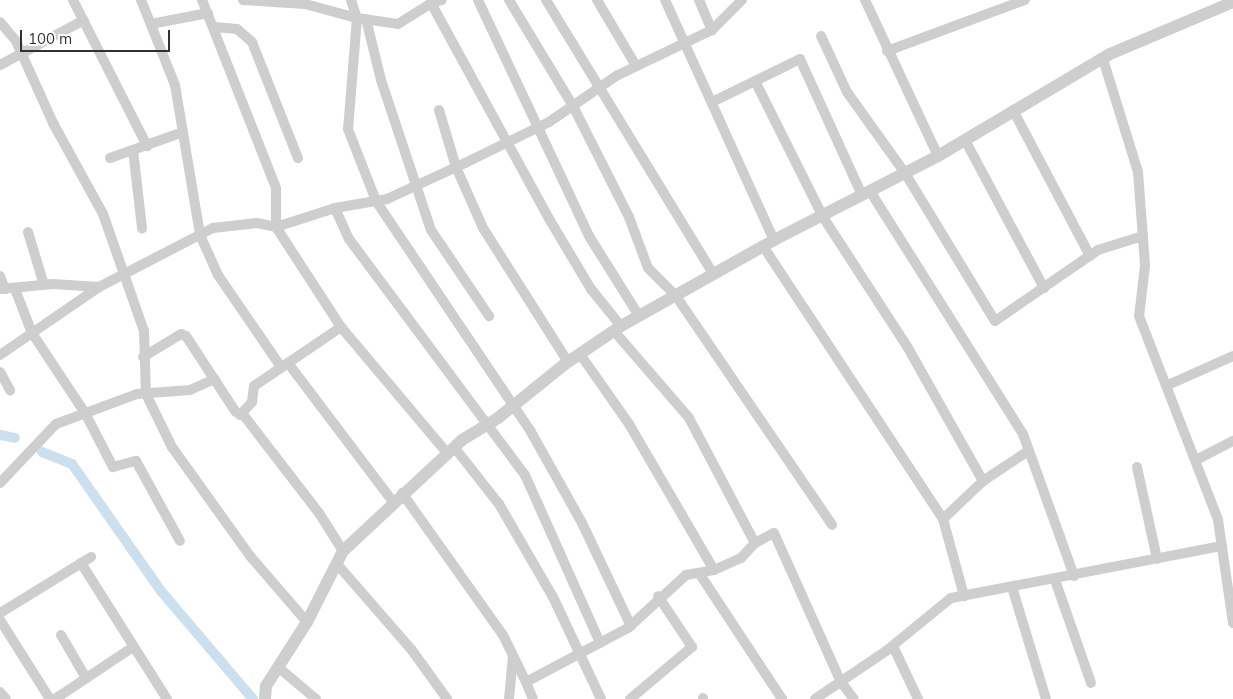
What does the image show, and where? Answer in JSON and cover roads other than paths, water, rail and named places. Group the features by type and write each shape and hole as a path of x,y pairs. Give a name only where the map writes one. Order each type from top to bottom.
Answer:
{"street":[{"path":"73,0 147,146"},
{"path":"141,0 174,85 200,235 218,275 285,365 463,574 513,656 533,699"},
{"path":"243,0 305,4 361,18 398,24 431,3 442,0"},
{"path":"351,0 361,18 431,230 489,316"},
{"path":"478,0 589,236 639,316"},
{"path":"509,0 572,106 629,217 648,268 676,296 832,525"},
{"path":"546,0 602,86 713,274"},
{"path":"597,0 636,66"},
{"path":"665,0 712,102 768,243 943,519 964,596"},
{"path":"700,0 712,30"},
{"path":"865,0 887,51 938,156"},
{"path":"887,51 1025,0"},
{"path":"205,1 276,188 276,227 341,327 499,504 580,654 601,699"},
{"path":"0,355 99,288 213,228 257,223 276,227 335,208 376,201 416,186 538,128 636,66 712,30 736,2"},
{"path":"264,699 266,686 307,622 343,551 397,498 451,450 489,424 568,362 639,316 713,274 768,243 938,156 1013,110 1103,59 1233,2"},
{"path":"431,3 506,143 591,289 618,329 690,418 755,543"},
{"path":"150,24 208,13"},
{"path":"361,18 348,129 376,201 514,405 582,523 631,626"},
{"path":"0,65 84,20"},
{"path":"0,22 22,54 52,123 103,214 144,331 143,357 146,394 172,447 250,556 307,622"},
{"path":"214,27 237,29 252,42 298,158"},
{"path":"821,36 847,92 905,173 996,321 1090,256 1143,236"},
{"path":"712,102 800,59 866,193 1023,434 1074,576"},
{"path":"1103,59 1138,172 1145,266 1138,316 1168,385 1218,520 1230,579 1233,623"},
{"path":"755,81 823,216 908,348 983,481"},
{"path":"439,110 456,167 483,228 568,362"},
{"path":"1013,110 1090,256"},
{"path":"110,158 183,132"},
{"path":"965,140 1044,288"},
{"path":"133,150 142,228"},
{"path":"335,208 349,239 489,424 525,475 600,643"},
{"path":"28,232 44,285"},
{"path":"0,276 32,332 85,413 113,467 136,461 180,541"},
{"path":"7,289 44,285 99,288"},
{"path":"240,415 252,402 254,386 341,327"},
{"path":"143,357 181,334 240,415 319,513 343,551"},
{"path":"580,354 629,424 714,570"},
{"path":"1168,385 1233,356"},
{"path":"0,372 10,390"},
{"path":"0,483 56,424 146,394 190,390 215,379"},
{"path":"1196,460 1233,441"},
{"path":"943,519 983,481 1028,451"},
{"path":"1137,467 1157,559"},
{"path":"526,682 631,626 658,596 686,575 714,570 741,558 755,543 774,533 842,682 854,699"},
{"path":"815,699 893,646 952,598 1055,580 1222,546"},
{"path":"0,613 91,557"},
{"path":"82,563 167,699"},
{"path":"336,564 411,649 446,699"},
{"path":"699,573 782,699"},
{"path":"1055,580 1091,683"},
{"path":"1012,587 1046,699"},
{"path":"630,699 692,647 658,596"},
{"path":"0,620 50,699"},
{"path":"61,635 86,678"},
{"path":"893,646 918,699"},
{"path":"55,699 133,647"},
{"path":"509,699 513,656"},
{"path":"278,667 316,699"},
{"path":"0,692 6,699"}],"waterway":[{"path":"0,435 15,438"},
{"path":"42,452 72,464 161,591 253,699"}]}
